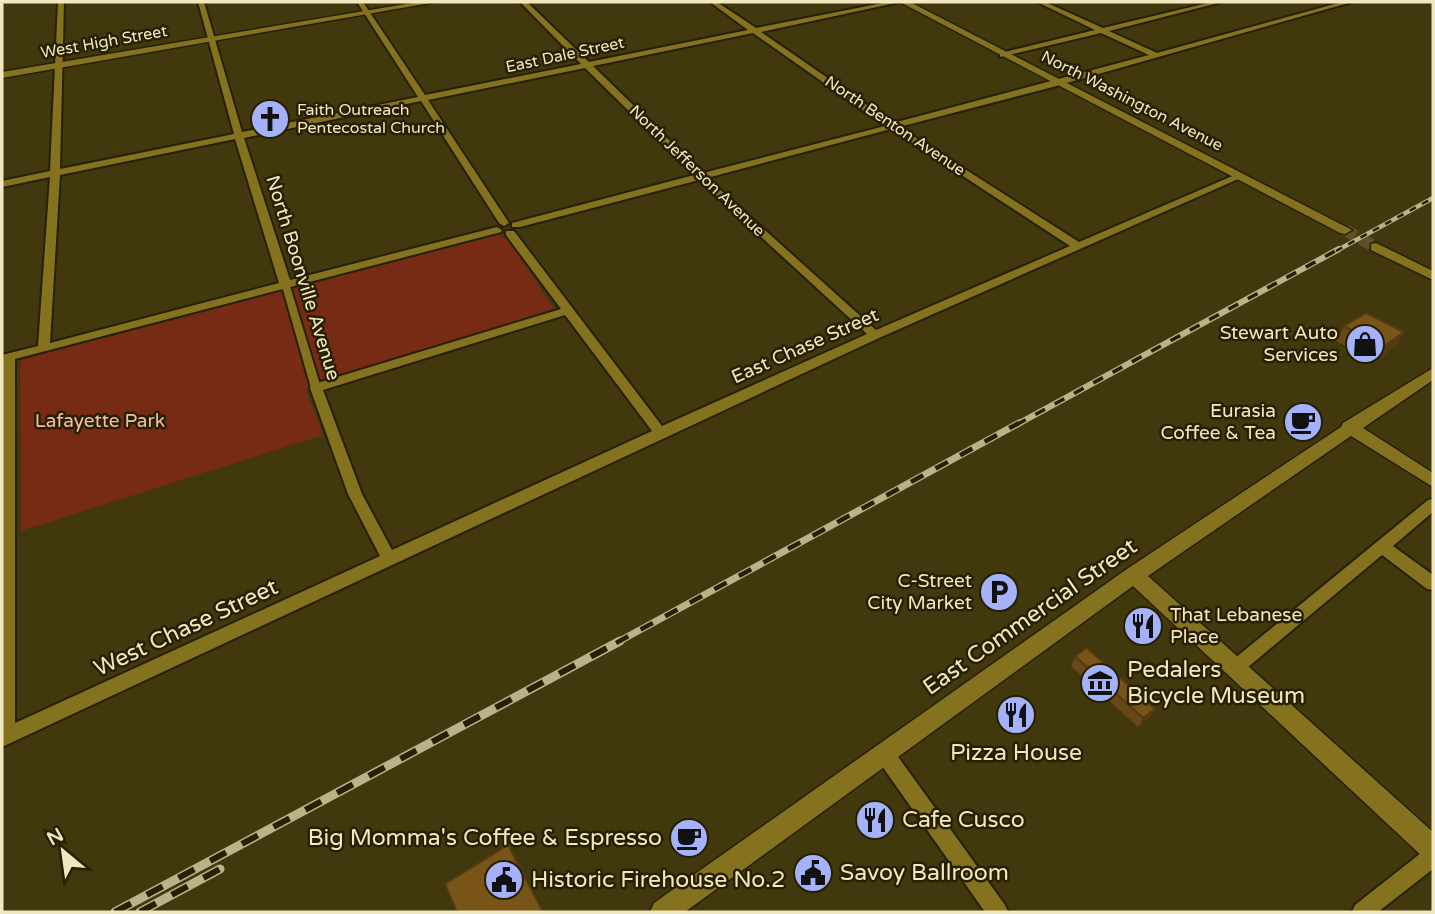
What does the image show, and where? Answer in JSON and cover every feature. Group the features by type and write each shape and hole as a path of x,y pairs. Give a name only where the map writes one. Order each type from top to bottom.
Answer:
{"street":[{"path":"44,348 55,173 61,2"},
{"name":"North Boonville Avenue","path":"201,2 316,388 355,494 388,559"},
{"path":"360,2 507,228 660,433"},
{"name":"West High Street","path":"2,75 432,2"},
{"name":"North Jefferson Avenue","path":"523,2 701,177 875,335"},
{"name":"North Benton Avenue","path":"713,2 893,127 1079,247"},
{"name":"East Dale Street","path":"2,184 897,2"},
{"name":"North Washington Avenue","path":"904,2 1345,230"},
{"path":"1040,2 1155,55"},
{"path":"1192,2 1202,6"},
{"path":"1003,54 1219,2"},
{"path":"4,737 5,358 893,127 1349,2"},
{"name":"East Chase Street","path":"388,559 875,335 1240,176"},
{"path":"1376,247 1433,276"},
{"path":"316,388 568,310"},
{"name":"East Commercial Street","path":"663,912 1134,575 1349,427 1433,373"},
{"path":"1349,427 1433,481"},
{"path":"1235,667 1433,504"},
{"path":"1383,547 1433,584"},
{"name":"West Chase Street","path":"4,737 388,559"},
{"path":"1134,575 1433,849"},
{"path":"884,753 998,912"},
{"path":"1362,912 1433,856"}],"green space":[{"name":"Lafayette Park","path":"497,235 508,239 554,309 314,383 306,390 323,435 21,531 20,362 24,359"}],"building":[{"path":"1366,313 1404,332 1383,347 1344,326"},
{"path":"1087,648 1155,709 1143,718 1075,656"},
{"name":"Historic Firehouse No.2","path":"508,845 543,912 457,912 445,884"}],"tunnel":[{"path":"1345,230 1376,247"}],"railway":[{"path":"1336,251 1433,198"},
{"path":"1016,425 1339,249"},
{"path":"616,643 1019,423"},
{"path":"115,912 620,641"},
{"path":"140,912 220,869"}],"place":[{"name":"Faith Outreach Pentecostal Church","path":"270,119"},
{"name":"Stewart Auto Services","path":"1365,344"},
{"name":"Eurasia Coffee & Tea","path":"1303,422"},
{"name":"C-Street City Market","path":"999,592"},
{"name":"That Lebanese Place","path":"1143,626"},
{"name":"Pedalers Bicycle Museum","path":"1100,683"},
{"name":"Pizza House","path":"1016,715"},
{"name":"Cafe Cusco","path":"875,820"},
{"name":"Big Momma's Coffee & Espresso","path":"689,838"},
{"name":"Savoy Ballroom","path":"813,873"},
{"name":"Historic Firehouse No.2","path":"504,880"}]}
